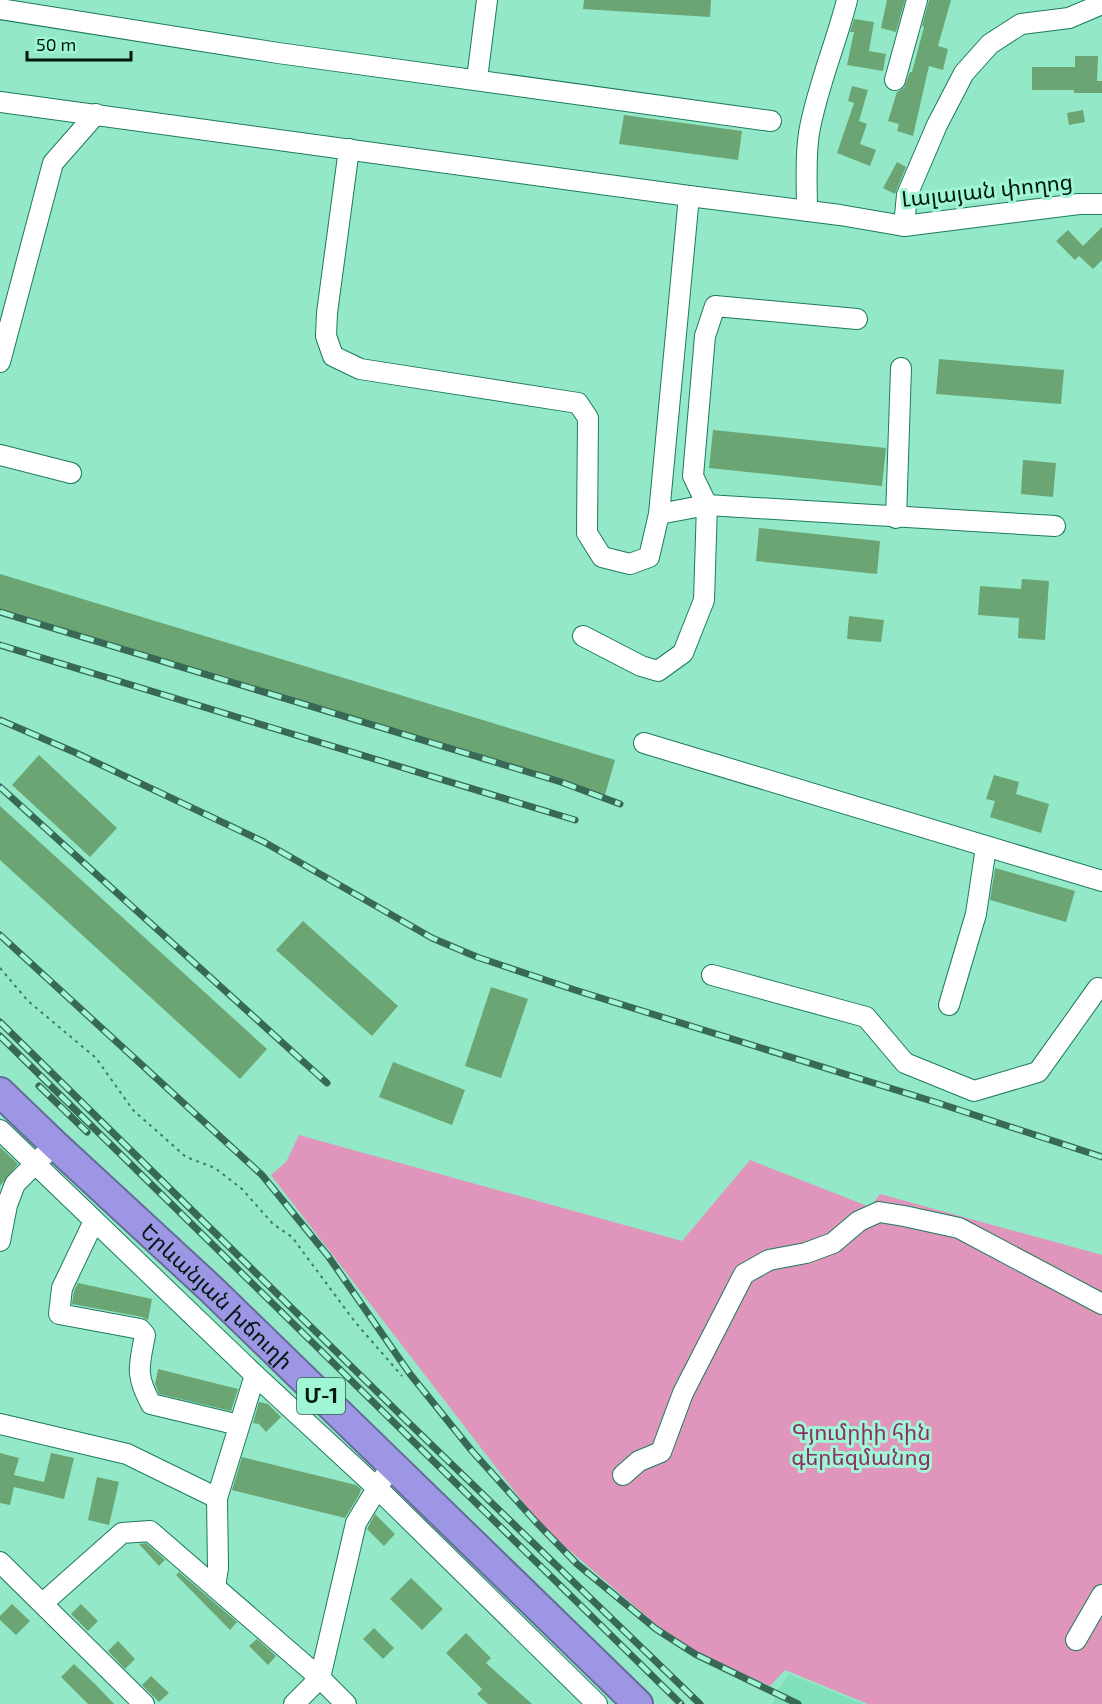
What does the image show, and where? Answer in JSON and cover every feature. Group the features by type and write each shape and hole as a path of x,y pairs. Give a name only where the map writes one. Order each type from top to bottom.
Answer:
{"highway":[{"name":"Երևանյան խճուղի","path":"0,1092 44,1154 211,1289 385,1477 635,1703"}],"street":[{"path":"477,79 487,0"},
{"path":"895,80 916,0"},
{"path":"807,211 806,166 809,133 843,1"},
{"path":"904,226 907,195 937,124 964,72 990,44 1022,24 1070,18 1102,4"},
{"path":"0,9 278,53 771,121"},
{"name":"Լալայան փողոց","path":"0,102 904,226 1079,204 1102,204"},
{"path":"0,358 53,163 96,114"},
{"path":"349,149 327,314 326,336 333,356 360,369 579,403 588,418 588,532 602,557 630,564 649,556 659,514 689,196"},
{"path":"583,636 640,666 658,671 683,653 704,600 707,505 693,476 705,336 715,306 857,319"},
{"path":"896,518 901,368"},
{"path":"0,456 71,473"},
{"path":"659,514 707,505 1055,526"},
{"path":"644,743 1102,881"},
{"path":"949,1005 975,914 986,847"},
{"path":"712,975 866,1017 905,1063 974,1091 1038,1072 1098,988 1102,989"},
{"path":"0,1130 44,1154 94,1221 255,1376 385,1477 597,1704"},
{"path":"0,1241 7,1205 15,1184 44,1154"},
{"path":"622,1475 639,1461 661,1452 683,1393 744,1274 769,1260 806,1253 833,1243 859,1221 879,1212 959,1228 1102,1304"},
{"path":"94,1221 62,1288 59,1314 140,1329 145,1335 139,1365 140,1383 151,1404 239,1425"},
{"path":"215,1587 218,1568 217,1498 255,1376"},
{"path":"0,1424 127,1454 217,1498"},
{"path":"294,1704 320,1678 357,1523 385,1477"},
{"path":"43,1603 122,1533 150,1531 320,1678 346,1704"},
{"path":"0,1562 9,1580 43,1603 144,1704"},
{"path":"1076,1640 1102,1595"}],"path":[{"path":"0,968 28,1001 96,1058 133,1110 186,1157 215,1168 242,1189 273,1224 292,1237 355,1322 402,1376"}],"shaded area":[{"path":"789,1674 863,1704 773,1704 776,1692"}],"green space":[{"name":"Գյումրիի հին գերեզմանոց","path":"299,1135 682,1241 750,1160 870,1207 880,1194 1102,1255 1102,1704 868,1704 785,1670 770,1686 699,1653 658,1626 542,1527 271,1175 286,1162"}],"building":[{"path":"584,0 711,0 710,17 583,9"},
{"path":"887,0 905,0 896,32 881,28"},
{"path":"929,0 951,0 938,46 948,49 943,70 929,66 913,136 897,131 899,124 888,121 897,92 904,88 912,72"},
{"path":"854,19 874,22 869,51 886,54 883,71 847,65 854,32 850,32"},
{"path":"1075,56 1098,56 1097,81 1102,81 1102,93 1032,90 1032,67 1075,67"},
{"path":"852,86 868,90 859,121 867,124 860,144 876,150 870,166 837,153 854,103 848,101"},
{"path":"1083,110 1085,122 1069,125 1067,113"},
{"path":"624,115 742,131 738,160 619,144"},
{"path":"897,162 906,167 895,194 883,188"},
{"path":"1102,227 1102,260 1093,269 1079,256 1075,260 1056,241 1068,230 1083,246"},
{"path":"939,359 1064,370 1061,404 936,394"},
{"path":"713,430 886,448 882,486 709,468"},
{"path":"1023,460 1056,463 1053,497 1021,494"},
{"path":"759,528 880,541 877,574 756,561"},
{"path":"0,574 615,760 604,798 0,613"},
{"path":"1022,579 1049,581 1045,640 1018,638 1019,618 978,615 980,586 1021,589"},
{"path":"849,616 884,620 881,642 847,639"},
{"path":"39,755 117,828 90,857 12,785"},
{"path":"994,775 1019,782 1016,794 1049,804 1041,833 990,817 995,801 986,799"},
{"path":"0,806 267,1049 240,1079 0,860"},
{"path":"995,868 1075,891 1066,922 990,900"},
{"path":"303,921 398,1006 372,1036 276,950"},
{"path":"491,987 528,999 501,1078 465,1066"},
{"path":"393,1062 465,1090 452,1125 379,1097"},
{"path":"0,1147 18,1164 0,1186"},
{"path":"78,1283 152,1299 148,1320 72,1304"},
{"path":"158,1369 238,1389 231,1411 159,1394 155,1384"},
{"path":"259,1402 268,1404 281,1417 266,1432 259,1424 253,1423"},
{"path":"0,1453 19,1458 14,1475 44,1482 51,1453 74,1458 64,1499 14,1487 10,1505 0,1503"},
{"path":"242,1457 356,1485 361,1489 345,1518 232,1490"},
{"path":"97,1477 119,1482 109,1525 88,1520"},
{"path":"375,1514 395,1534 384,1546 367,1529"},
{"path":"146,1543 165,1560 159,1566 139,1544"},
{"path":"179,1572 237,1622 230,1630 176,1575"},
{"path":"411,1578 443,1609 422,1630 390,1599"},
{"path":"12,1604 30,1621 16,1635 0,1620 0,1616"},
{"path":"81,1604 98,1621 88,1631 71,1614"},
{"path":"374,1628 394,1648 383,1659 363,1639"},
{"path":"466,1633 491,1658 486,1663 532,1704 488,1704 477,1694 482,1689 446,1653"},
{"path":"257,1639 276,1656 268,1665 249,1646"},
{"path":"118,1641 135,1659 125,1669 108,1651"},
{"path":"74,1664 114,1704 88,1704 61,1677"},
{"path":"151,1676 169,1693 159,1702 142,1685"}],"railway":[{"path":"0,612 561,782 620,804"},
{"path":"0,645 575,820"},
{"path":"0,720 74,752 264,842 432,938 477,957 1102,1157"},
{"path":"0,787 327,1083"},
{"path":"0,935 262,1175 328,1256 410,1374 472,1451 577,1564 656,1629 695,1654 798,1704"},
{"path":"0,1022 411,1425 700,1704"},
{"path":"0,1036 681,1704"},
{"path":"39,1086 87,1132"}]}
